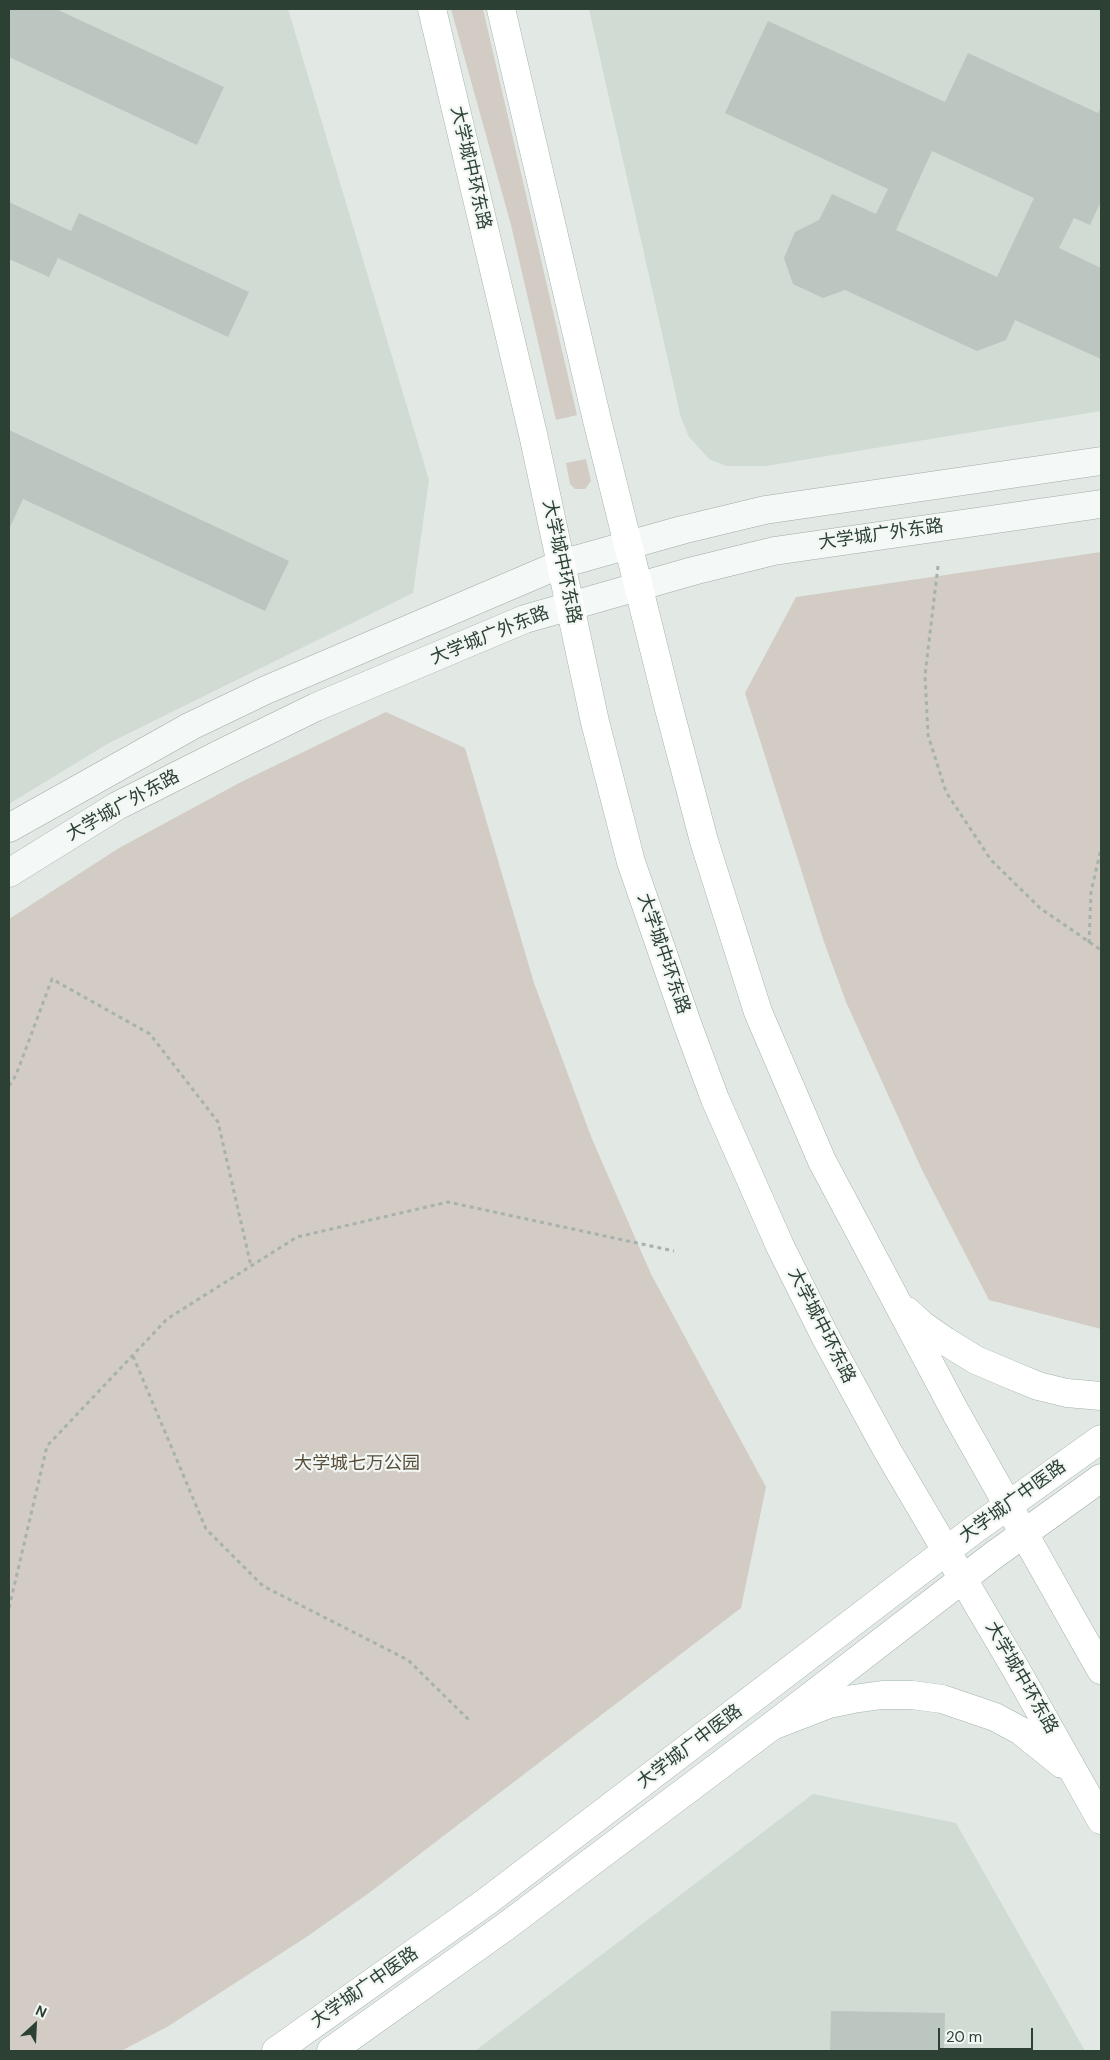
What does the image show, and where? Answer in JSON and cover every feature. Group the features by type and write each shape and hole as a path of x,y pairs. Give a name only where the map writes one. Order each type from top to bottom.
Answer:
{"main road":[{"name":"大学城中环东路","path":"432,9 533,434 596,722 632,862 659,946 715,1099 780,1246 825,1336 887,1450 1101,1820"},
{"path":"501,9 638,586 704,841 758,1012 822,1161 1008,1505 1101,1670"},
{"path":"896,1300 922,1325 976,1360 1038,1386 1067,1393 1101,1396"},
{"name":"大学城广中医路","path":"276,2051 486,1902 1008,1505 1101,1439"},
{"name":"大学城广中医路","path":"331,2051 504,1927 772,1726 1024,1533 1101,1478"},
{"path":"772,1726 819,1707 853,1699 882,1695 912,1695 942,1699 995,1716 1021,1731 1044,1748 1080,1783"}],"street":[{"path":"9,828 165,740 241,702 339,658 561,564 765,510 1101,461"},
{"name":"大学城广外东路","path":"9,873 117,806 316,707 525,619 638,586 774,551 1101,504"}],"path":[{"path":"938,566 925,675 928,735 946,792 991,860 1040,908 1101,950"},
{"path":"1089,943 1091,892 1101,849"},
{"path":"9,1086 16,1075 52,979 150,1034 218,1122 251,1266"},
{"path":"9,1608 47,1446 167,1319 297,1237 448,1202 674,1251"},
{"path":"133,1356 206,1529 263,1586 408,1660 470,1721"}],"shaded area":[{"path":"9,9 288,9 429,480 413,593 109,743 9,804"},
{"path":"589,9 1101,9 1101,411 766,466 726,466 709,459 689,437 681,418"},
{"path":"813,1794 956,1823 1085,2051 475,2051"}],"green space":[{"path":"451,9 483,9 577,415 556,420 511,225"},
{"path":"586,459 591,481 585,489 575,489 570,484 566,463"},
{"path":"1101,552 1101,1329 989,1300 922,1170 846,1002 824,942 745,693 796,597"},
{"name":"大学城七万公园","path":"386,712 465,748 534,983 592,1139 651,1274 766,1487 741,1608 369,1893 305,1938 167,2027 121,2051 9,2051 9,919 119,848 241,782"}],"building":[{"path":"9,9 56,9 224,87 197,145 9,57"},
{"path":"768,21 945,102 968,53 1098,113 1101,107 1101,201 1090,225 1074,218 1059,248 1101,268 1101,359 1015,320 1006,340 977,351 845,290 823,298 793,284 784,258 795,232 819,220 832,194 876,214 888,189 725,113","holes":["932,151 1034,198 997,277 896,230"]},
{"path":"9,202 71,231 79,213 249,292 228,337 58,258 49,277 9,259"},
{"path":"9,430 289,561 265,611 23,499 9,529"},
{"path":"831,2011 945,2013 944,2051 830,2051"}]}
